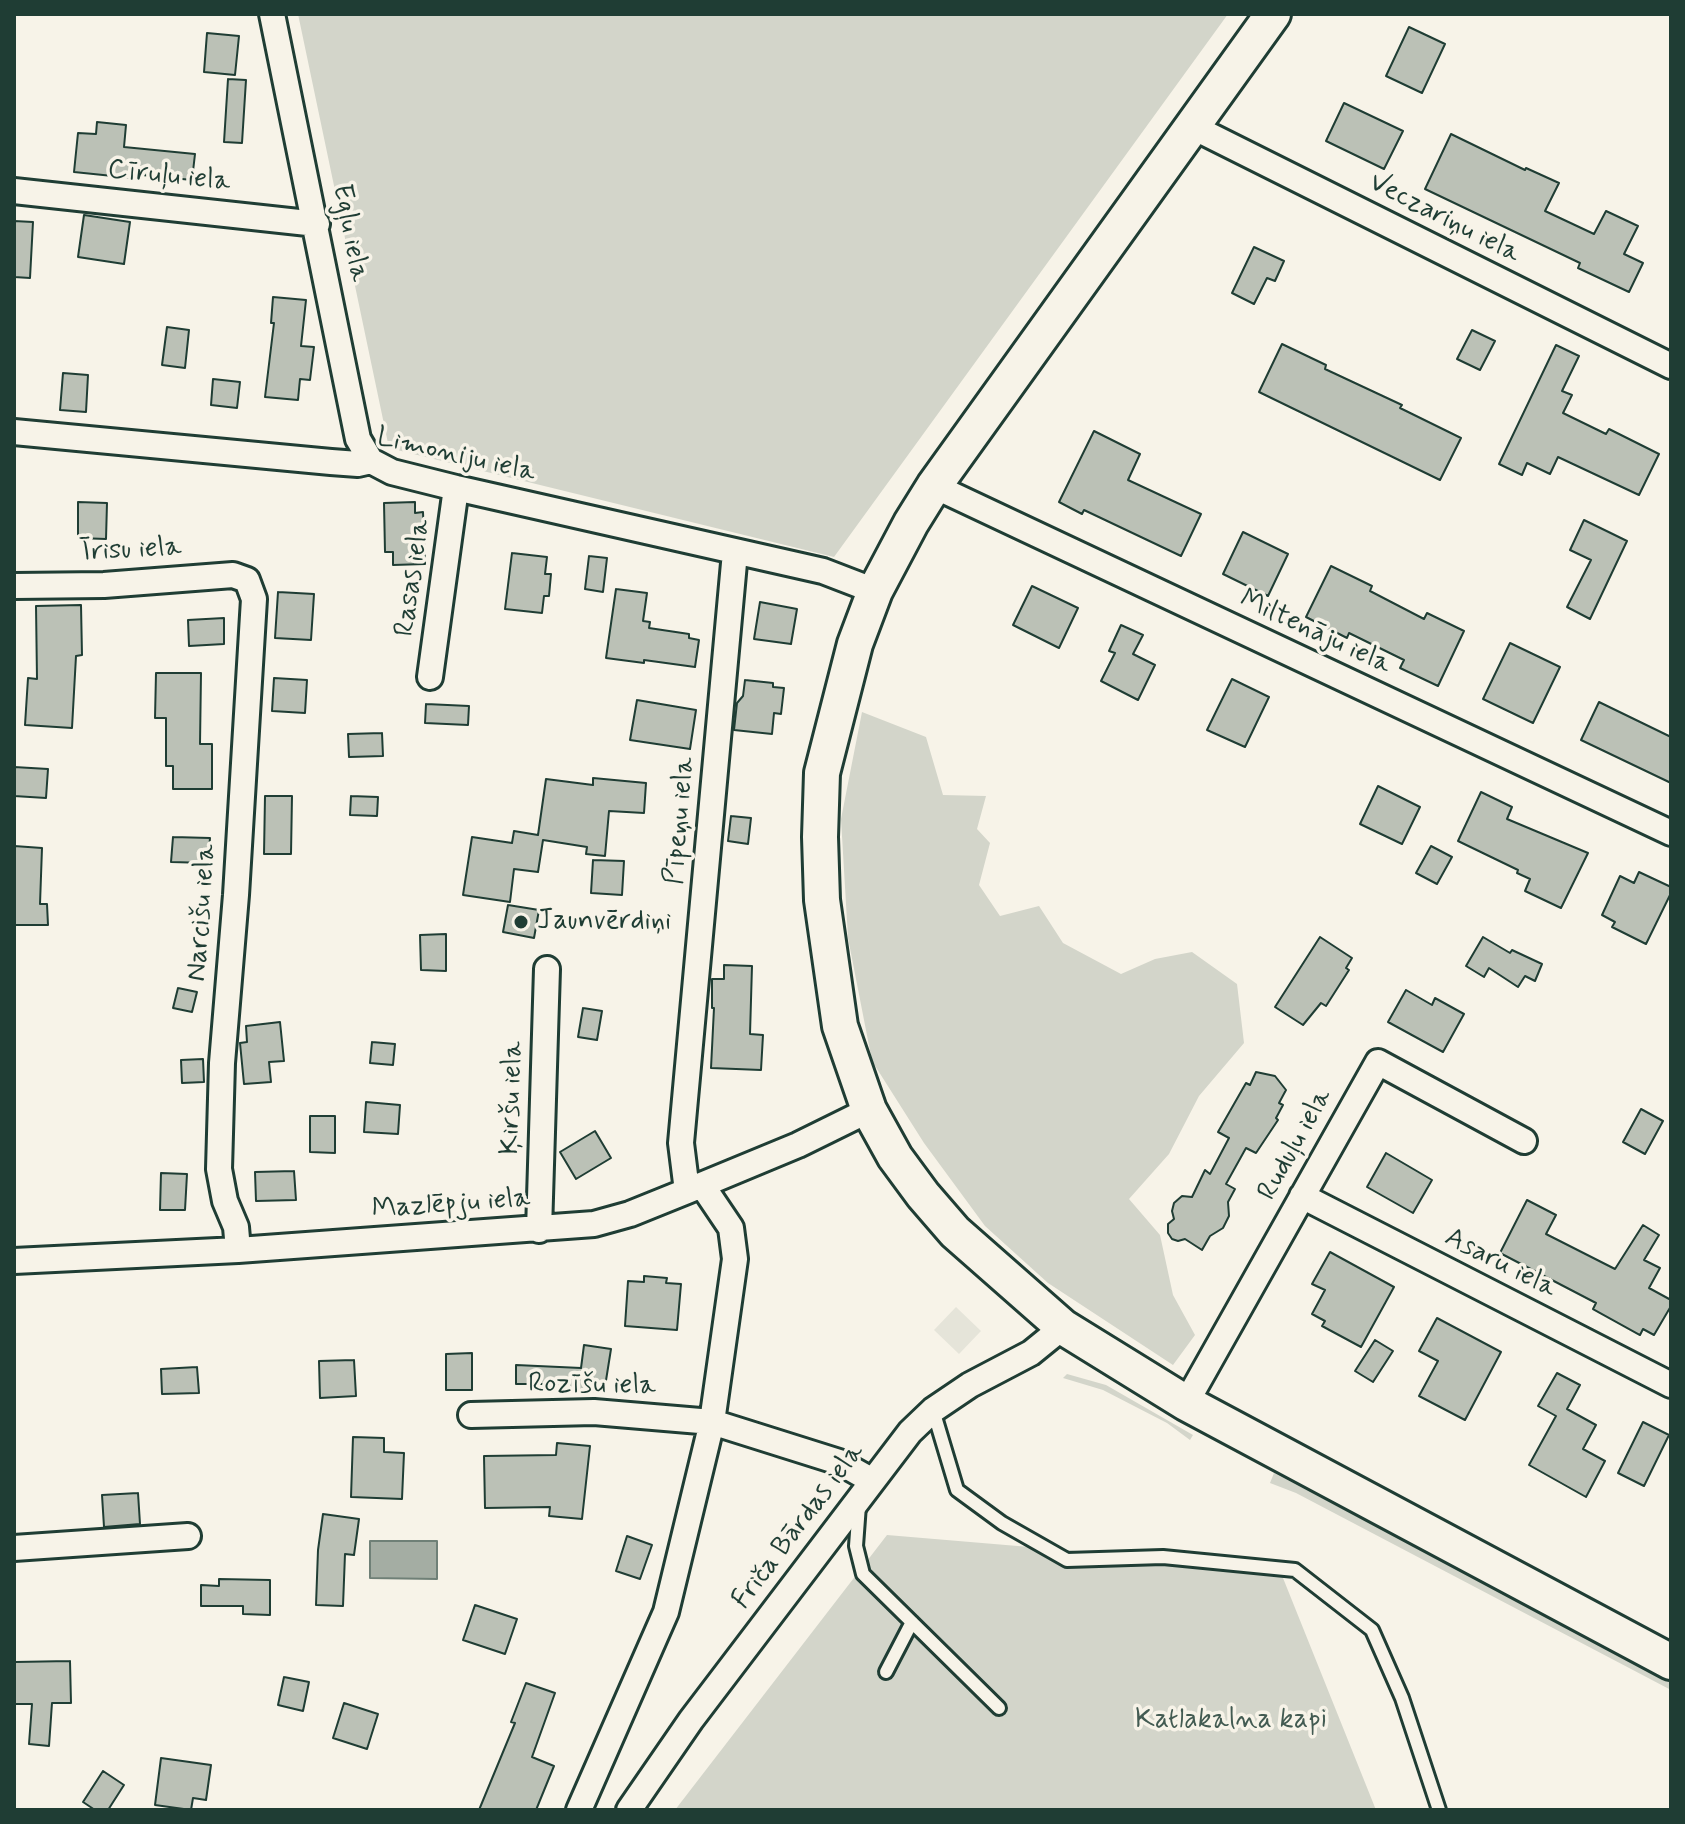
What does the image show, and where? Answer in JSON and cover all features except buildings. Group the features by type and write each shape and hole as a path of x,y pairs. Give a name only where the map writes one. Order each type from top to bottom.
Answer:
{"main road":[{"path":"1273,14 934,486 875,591 855,644 833,720 822,773 822,900 840,1026 869,1110 895,1157 939,1214 965,1241 1063,1327 1186,1403 1671,1662"}],"street":[{"name":"Egļu iela","path":"272,14 317,224 358,439 371,461"},
{"name":"Veczariņu iela","path":"1191,126 1671,366"},
{"name":"Cīruļu iela","path":"14,191 317,224"},
{"name":"Limoniju iela","path":"14,432 331,462 358,464 371,461 392,472 456,488 823,571 875,591"},
{"name":"Miltenāju iela","path":"934,486 1671,833"},
{"name":"Rasas iela","path":"430,677 456,488"},
{"name":"Pīpeņu iela","path":"694,1188 681,1143 735,552"},
{"name":"Īrisu iela","path":"14,586 104,585 233,575 247,580"},
{"name":"Narcišu iela","path":"238,1250 236,1227 225,1201 219,1169 222,1063 236,895 254,599 247,580"},
{"name":"Ķiršu iela","path":"539,1230 547,969"},
{"name":"Ruduļu iela","path":"1186,1403 1378,1062 1524,1141"},
{"name":"Mazlēpju iela","path":"14,1261 238,1250 594,1224 630,1214 798,1145 869,1110"},
{"path":"579,1810 666,1612 712,1422 735,1259 731,1228 694,1188"},
{"name":"Asaru iela","path":"1302,1196 1671,1385"},
{"name":"Friča Bārdas iela","path":"629,1810 691,1720 910,1432 933,1410 970,1385 1031,1353 1063,1327"},
{"name":"Rozīšu iela","path":"471,1415 594,1412 712,1422 839,1462 865,1488"},
{"path":"14,1548 188,1536"}],"lane":[{"path":"933,1410 957,1490 1002,1523 1067,1560 1163,1557 1295,1570 1372,1630 1402,1698 1439,1810"},
{"path":"865,1488 856,1546 863,1574 999,1708"},
{"path":"886,1672 912,1622"}],"shaded area":[{"path":"956,1307 981,1331 959,1354 934,1330"},
{"path":"370,1541 437,1541 437,1579 370,1578"}],"green space":[{"path":"298,14 1228,14 834,557 389,448"},
{"path":"862,712 926,737 943,795 986,796 977,829 990,843 979,885 1000,916 1039,906 1063,943 1121,974 1155,959 1192,952 1237,984 1244,1043 1199,1096 1169,1154 1129,1199 1160,1235 1173,1295 1195,1335 1173,1365 1048,1283 985,1226 924,1143 872,1061 848,938 841,819"},
{"path":"1067,1374 1106,1385 1193,1435 1190,1440 1167,1423 1103,1390 1063,1378"},
{"path":"1274,1473 1671,1681 1671,1690 1296,1493 1270,1483"},
{"name":"Katlakalna kapi","path":"887,1535 1279,1568 1376,1810 675,1810"}],"place":[{"name":"Jaunvērdiņi","path":"521,922"}]}
